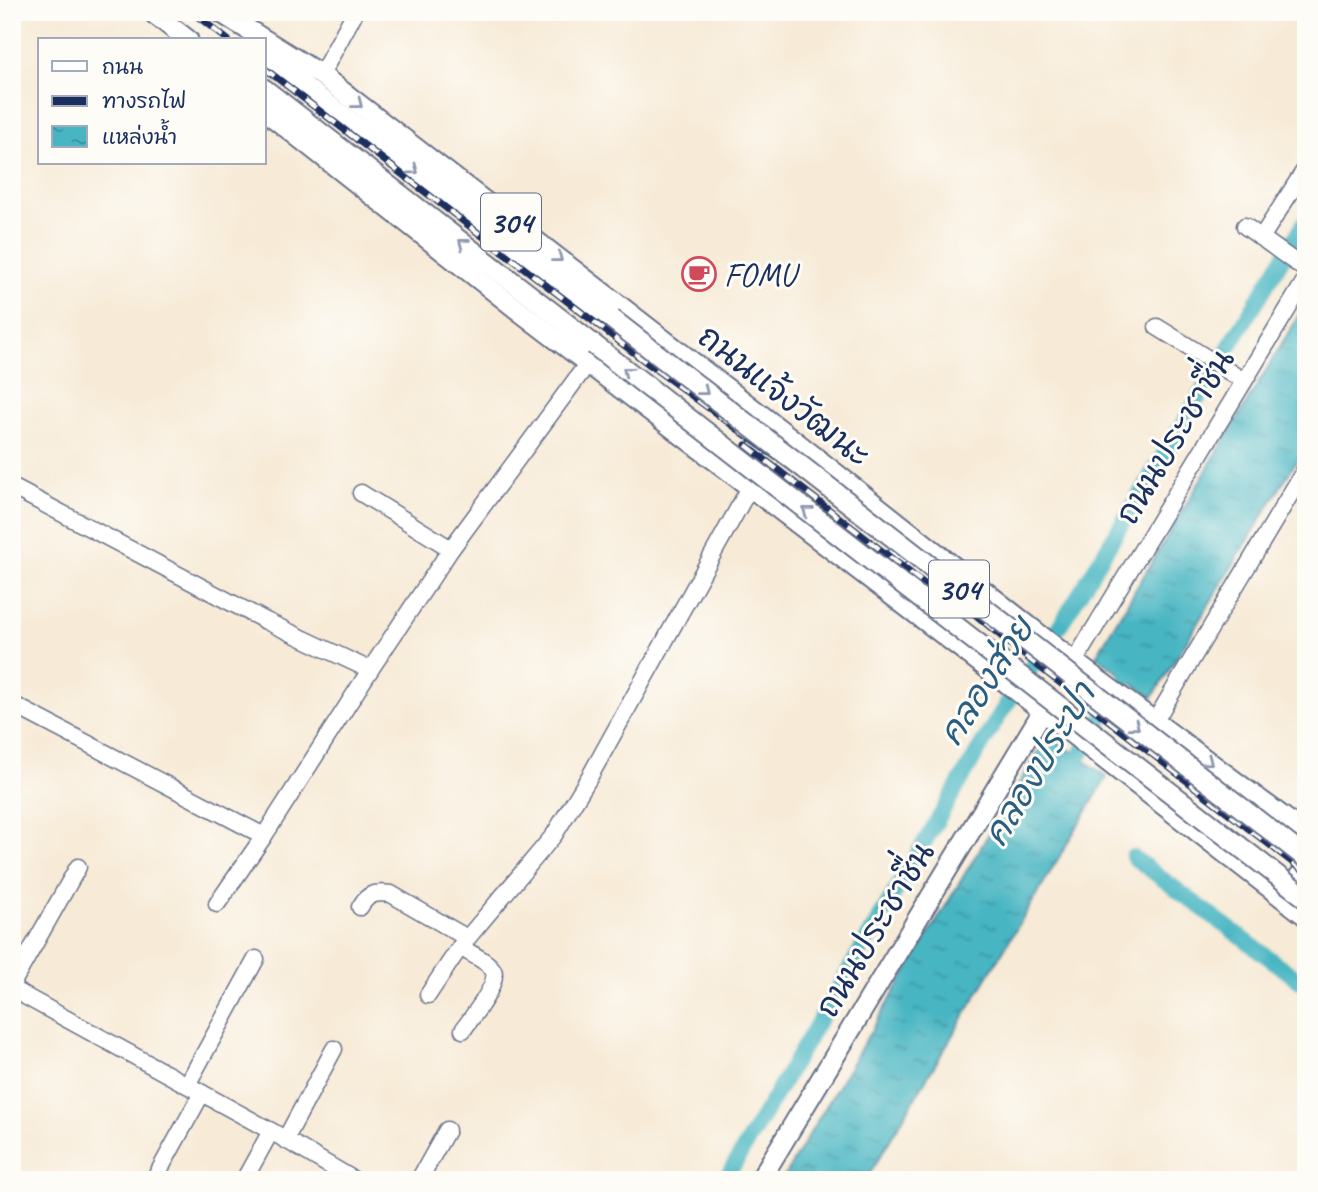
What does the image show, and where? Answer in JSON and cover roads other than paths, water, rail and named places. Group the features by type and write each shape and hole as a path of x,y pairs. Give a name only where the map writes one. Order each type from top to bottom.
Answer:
{"main road":[{"path":"152,12 185,38"},
{"name":"ถนนแจ้งวัฒนะ","path":"219,12 248,38"},
{"name":"ถนนแจ้งวัฒนะ","path":"219,12 264,38"},
{"name":"ถนนแจ้งวัฒนะ","path":"266,39 321,75 796,442 1074,662 1304,834"},
{"name":"ถนนแจ้งวัฒนะ","path":"266,55 293,78 612,319 1306,858"},
{"name":"304","path":"266,91 591,354 706,453 1306,916"},
{"name":"304","path":"266,111 591,354 1306,898"},
{"path":"706,453 729,457 741,451 752,436 755,421 748,405"},
{"path":"755,490 750,475 750,457 761,443 777,439 796,442"},
{"path":"876,583 914,536"},
{"name":"ถนนประชาชื่น","path":"760,1180 1043,712"},
{"path":"1258,878 1284,886 1297,879 1306,868"}],"street":[{"path":"321,75 355,12"},
{"path":"1268,242 1306,168"},
{"path":"1245,226 1303,271"},
{"name":"ถนนประชาชื่น","path":"1074,662 1238,377 1303,271"},
{"path":"1157,327 1238,377"},
{"path":"217,904 451,549 591,354"},
{"path":"1155,721 1306,468"},
{"path":"12,487 266,621 370,670"},
{"path":"428,995 463,943 554,835 755,490"},
{"path":"361,493 451,549"},
{"path":"12,704 264,836"},
{"path":"78,867 12,986 354,1180"},
{"path":"360,907 367,896 377,892 391,894 463,943 492,968 495,975 490,990 463,1030"},
{"path":"187,1085 256,959"},
{"path":"285,1140 334,1049"},
{"path":"154,1180 202,1093"},
{"path":"419,1180 447,1130"},
{"path":"244,1180 271,1131"}],"water":[{"name":"คลองประปา","path":"1306,303 1306,445 1152,698 1096,656"},
{"path":"1059,742 1107,777 866,1180 782,1180 1043,743"}],"waterway":[{"name":"คลองส่วย","path":"725,1180 1000,714 1066,616 1306,220"},
{"name":"คลองประปา","path":"1069,774 1137,661"},
{"path":"1133,857 1300,981"}],"railway":[{"path":"192,12 225,38"},
{"path":"266,70 655,369 806,479 903,554 1020,652 1306,873"},
{"path":"746,445 931,589"}],"place":[{"name":"FOMU","path":"699,274"}]}
